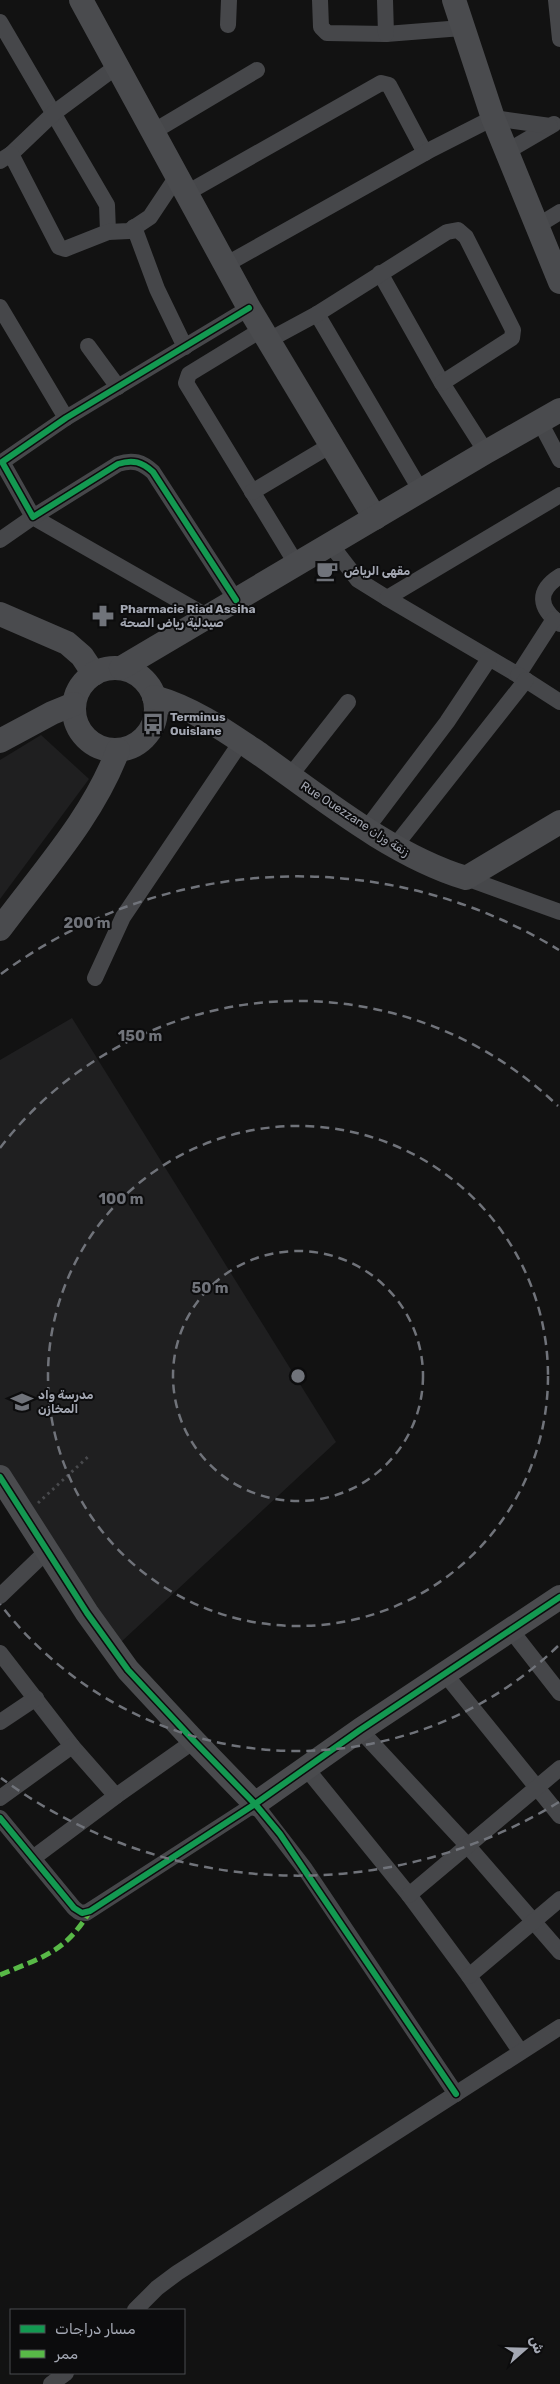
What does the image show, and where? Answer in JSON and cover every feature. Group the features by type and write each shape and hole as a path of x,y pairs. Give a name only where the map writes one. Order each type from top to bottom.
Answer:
{"street":[{"path":"81,0 248,308 375,518"},
{"path":"228,25 229,0"},
{"path":"320,0 321,27 327,33 386,34 462,28"},
{"path":"384,0 386,34"},
{"path":"454,0 493,118 560,282"},
{"path":"556,0 560,39"},
{"path":"0,22 107,205 108,232"},
{"path":"116,66 54,113 5,158 59,247 65,248 108,232 129,231 150,217 181,186 381,82 389,85 425,153"},
{"path":"152,132 258,70"},
{"path":"225,265 425,153 493,118 555,123"},
{"path":"506,152 555,123"},
{"path":"537,226 560,212"},
{"path":"134,227 157,288 185,347"},
{"path":"297,565 186,383 189,374 264,335 317,314 446,232 458,230 466,237 513,330 512,338 442,383"},
{"path":"380,273 442,383 486,452"},
{"path":"0,308 66,418"},
{"path":"208,617 33,517 1,462 66,418 248,308"},
{"path":"317,314 421,491"},
{"path":"88,346 118,387"},
{"path":"120,668 550,416 560,460"},
{"path":"252,492 331,445"},
{"path":"0,540 118,464 126,461 139,462 153,472 236,600"},
{"path":"387,598 560,495"},
{"path":"331,545 358,580 560,702"},
{"path":"395,846 522,678 557,622 544,608 543,599 545,589 560,576"},
{"path":"0,614 67,643 82,656 94,674"},
{"path":"367,828 447,722 489,659"},
{"path":"111,668 120,668 138,675 150,688 154,697 155,715 148,732 136,745 118,750 100,748 85,738 75,722 74,704 80,686 94,674 111,668"},
{"name":"Rue Ouezzane زنقة وزان","path":"154,697 188,709 242,742 367,828 422,862 466,878"},
{"path":"290,776 348,702"},
{"path":"0,741 46,716 74,704"},
{"path":"95,978 123,917 242,742"},
{"path":"0,929 102,789 118,750"},
{"path":"466,878 560,822"},
{"path":"466,878 560,912"},
{"path":"0,1477 108,1644 128,1670 255,1804 305,1869 456,2094"},
{"path":"0,1596 48,1550"},
{"path":"0,1818 74,1908 79,1912 86,1912 255,1804 360,1730 560,1597"},
{"path":"510,1629 560,1693"},
{"path":"0,1654 72,1746 116,1796"},
{"path":"445,1674 560,1816"},
{"path":"0,1722 36,1698"},
{"path":"360,1730 467,1846 560,1952"},
{"path":"33,1858 194,1741"},
{"path":"0,1798 72,1746"},
{"path":"306,1768 409,1895 469,1976 520,2052"},
{"path":"409,1895 560,1768"},
{"path":"469,1976 560,1899"},
{"path":"136,2309 157,2288 178,2273 560,2027"},
{"path":"51,2384 65,2374"}],"path":[{"path":"24,1515 90,1455"}],"shaded area":[{"path":"41,735 89,779 0,899 0,760"},
{"path":"72,1018 336,1442 120,1643 0,1468 0,1060"}],"marked path":[{"path":"0,1975 40,1958 62,1945 81,1925 90,1911"}],"cycle path":[{"path":"236,600 153,472 145,466 137,462 118,464 33,517 2,462 66,418 249,308"},
{"path":"0,1477 87,1613 128,1670 255,1804 280,1834 456,2094"},
{"path":"0,1818 74,1908 82,1913 90,1911 255,1804 360,1730 560,1597"}],"place":[{"name":"مقهى الرياض","path":"327,571"},
{"name":"Pharmacie Riad Assiha صيدلية رياض الصحة","path":"103,616"},
{"name":"Terminus Ouislane","path":"153,724"},
{"name":"مدرسة واد المخازن","path":"22,1402"}]}
